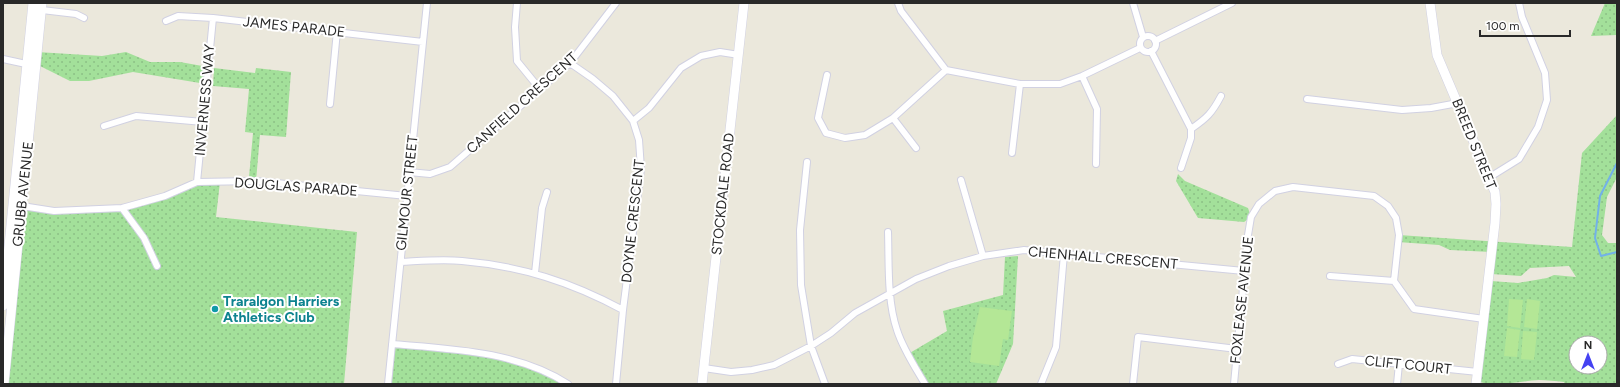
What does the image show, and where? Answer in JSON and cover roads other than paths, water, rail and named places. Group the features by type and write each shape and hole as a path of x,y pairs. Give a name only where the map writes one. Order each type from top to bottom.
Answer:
{"street":[{"name":"GRUBB AVENUE","path":"3,306 22,206 31,64 33,3"},
{"name":"GILMOUR STREET","path":"388,384 427,3"},
{"path":"517,3 517,61 539,88"},
{"name":"CANFIELD CRESCENT","path":"410,172 430,174 450,167 539,88 570,63 616,3"},
{"name":"STOCKDALE ROAD","path":"702,384 744,3"},
{"path":"898,3 901,11 946,70 1020,84 1060,84 1082,76 1140,48"},
{"path":"1133,3 1143,37 1140,42 1140,48"},
{"path":"1155,41 1232,3"},
{"path":"1425,3 1430,3"},
{"name":"BREED STREET","path":"1430,3 1437,55 1490,177 1495,192 1496,204 1476,384"},
{"path":"1490,177 1520,159 1538,127 1547,100 1545,73 1518,3"},
{"name":"GRUBB AVENUE","path":"4,384 7,287 12,205 31,64 42,6"},
{"path":"42,6 76,14 84,18"},
{"name":"JAMES PARADE","path":"166,21 178,16 212,18 337,31 423,42"},
{"name":"INVERNESS WAY","path":"197,182 212,18"},
{"path":"330,104 337,31"},
{"path":"1143,37 1149,36 1155,41"},
{"path":"1140,48 1144,51 1151,51 1155,47 1155,41"},
{"path":"1151,51 1191,128 1191,138 1181,168"},
{"path":"633,121 649,108 681,68 701,56 720,52 739,55"},
{"path":"3,59 31,64"},
{"name":"DOYNE CRESCENT","path":"570,63 593,79 613,96 633,121 639,140 641,169 623,310 616,384"},
{"path":"826,75 818,118 826,133 844,138 865,135 893,118 946,70"},
{"path":"1082,76 1097,109 1096,164"},
{"path":"1012,153 1020,84"},
{"path":"1191,128 1203,121 1213,110 1221,96"},
{"path":"1307,99 1402,110 1431,108 1458,103"},
{"path":"104,126 136,116 202,122"},
{"path":"893,118 916,148"},
{"path":"807,162 800,230 801,285 811,346 825,384"},
{"path":"961,180 982,256"},
{"name":"DOUGLAS PARADE","path":"22,206 54,211 122,208 165,196 197,182 256,181 407,196"},
{"name":"FOXLEASE AVENUE","path":"1234,384 1248,235 1252,217 1259,204 1275,191 1293,187 1374,196 1388,206 1396,218 1399,235 1394,281"},
{"path":"535,273 542,208 547,192"},
{"path":"12,205 22,206"},
{"path":"122,208 144,238 156,266"},
{"path":"888,232 890,294 896,329 925,384"},
{"name":"CHENHALL CRESCENT","path":"704,368 731,372 752,370 774,365 811,346 831,333 855,313 916,279 949,266 982,256 1024,250 1244,271"},
{"path":"1041,384 1056,347 1064,254"},
{"path":"401,262 461,261 510,267 562,282 596,296 623,310"},
{"path":"1330,276 1394,281 1414,309 1484,319"},
{"path":"1133,384 1138,337 1237,349"},
{"path":"392,344 453,349 507,358 555,376 568,384"},
{"name":"CLIFT COURT","path":"1338,364 1352,359 1478,372"},
{"path":"1397,384 1399,364"}],"waterway":[{"path":"1617,163 1600,196 1595,238 1601,256 1617,252"}],"place":[{"name":"Traralgon Harriers Athletics Club","path":"215,309"}]}
